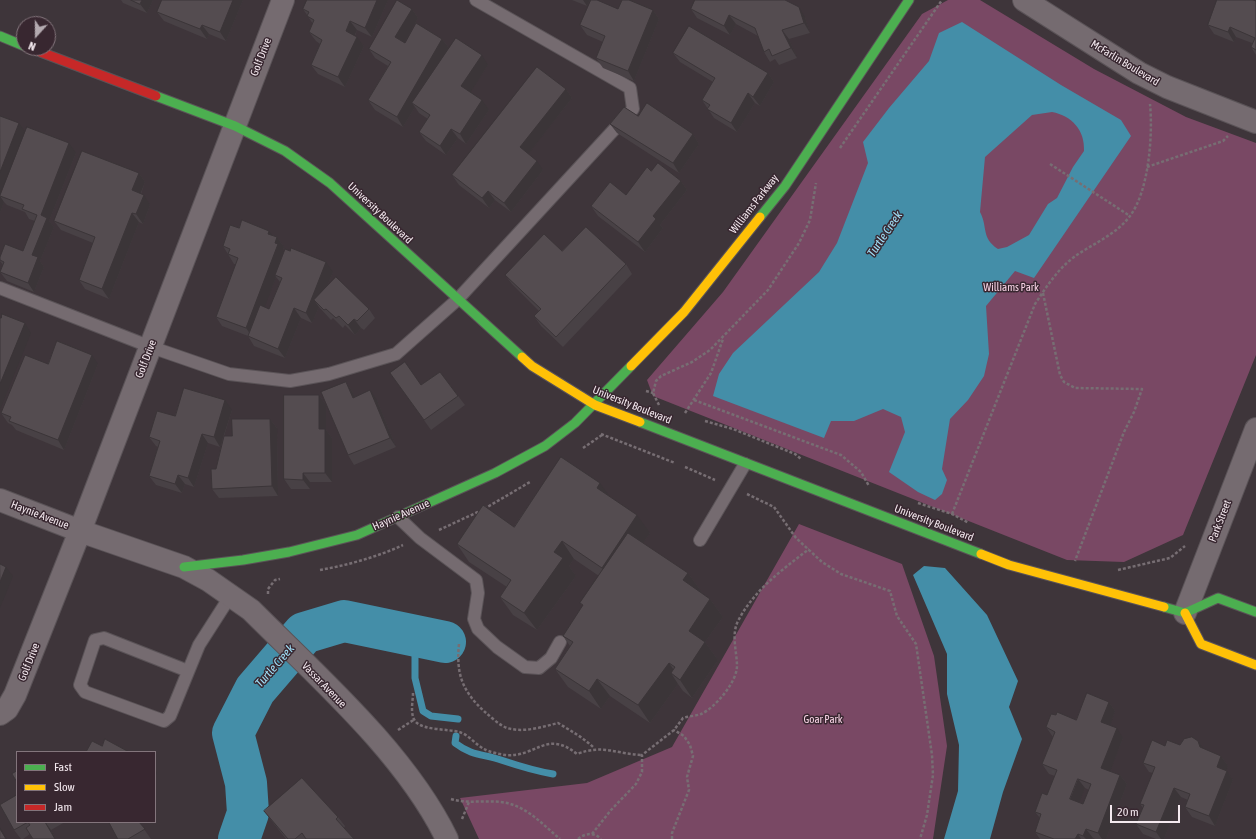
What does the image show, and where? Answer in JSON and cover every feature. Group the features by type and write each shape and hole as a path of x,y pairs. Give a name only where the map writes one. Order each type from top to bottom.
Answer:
{"street":[{"name":"Golf Drive","path":"2,710 16,695 151,347 283,0"},
{"name":"Williams Parkway","path":"595,405 684,312 785,186 908,0"},
{"name":"McFarlin Boulevard","path":"1024,0 1139,73 1167,87 1256,122"},
{"path":"0,36 16,43"},
{"name":"University Boulevard","path":"51,56 235,126 285,151 330,183 456,300 532,366 595,405 1009,565 1184,613"},
{"name":"Haynie Avenue","path":"184,567 243,560 289,552 357,535 495,473 544,446 575,424 595,405"},
{"name":"Park Street","path":"1184,613 1256,428"},
{"name":"Haynie Avenue","path":"0,500 80,531"},
{"name":"Vassar Avenue","path":"80,531 184,567 208,580 251,610 325,685 405,772 455,832"},
{"path":"1256,612 1218,598 1184,613 1202,644 1256,665"}],"lane":[{"path":"0,288 151,347 229,374 290,381 329,374 396,354 456,300 633,109 630,88 476,0"},
{"path":"700,540 745,464"},
{"path":"398,517 420,538 476,580 478,593 474,619 478,629 497,647 525,667 539,668 551,658 560,642"},
{"path":"188,671 104,638 95,640 80,685 85,692 164,721 170,716 199,645 231,595"}],"path":[{"path":"838,151 942,0"},
{"path":"952,514 1035,304 1053,275 1073,258 1113,232 1130,216 1141,195 1152,124 1150,101"},
{"path":"1146,167 1223,140 1233,132"},
{"path":"1050,164 1130,216"},
{"path":"665,406 659,404 653,393 654,387 661,376 692,362 710,350 768,290 799,243 810,220 816,183 820,177"},
{"path":"1042,293 1060,375 1064,382 1075,388 1142,389 1073,567"},
{"path":"685,413 711,373 723,336"},
{"path":"646,391 653,393"},
{"path":"694,400 842,455 861,472 870,487 863,484"},
{"path":"678,411 692,416"},
{"path":"699,418 733,429 795,454 806,462"},
{"path":"598,433 686,467 774,507 787,527 822,562 841,574 890,591 897,616 916,644 932,755 933,775 927,816 920,839"},
{"path":"915,502 952,514 972,524"},
{"path":"1117,570 1170,558 1190,542"},
{"path":"413,694 412,716 417,723 432,728 461,732 485,750 506,755 525,752 550,743 559,743 577,754 600,748 624,754 642,755 674,730 683,718 701,714 718,701 731,684 737,667 734,649 737,622 753,597 772,579 809,549"},
{"path":"459,644 457,663 461,680 471,700 492,718 507,728 523,730 558,723 586,740 595,749"},
{"path":"393,733 415,719"},
{"path":"672,839 672,833 689,790 687,777 693,756 690,745 684,736 674,730"},
{"path":"592,834 611,810 636,784 642,772 642,755"},
{"path":"449,798 470,801 501,802 517,806 537,818 560,839"},
{"path":"455,832 470,801"},
{"path":"578,839 585,835 592,834 601,839"}],"green space":[{"name":"Williams Park","path":"948,0 980,0 1094,69 1186,117 1256,143 1256,355 1183,535 1124,562 1067,560 653,396 647,380 723,292 922,14"},
{"name":"Goar Park","path":"799,524 902,564 934,656 947,746 933,839 479,839 460,798 587,783 672,747"}],"water":[{"path":"962,22 1061,85 1121,120 1131,136 1034,278 1015,271 986,306 989,354 984,376 968,400 950,419 942,469 947,480 942,494 935,500 918,492 889,472 905,432 901,417 883,409 854,421 831,421 824,438 713,396 719,374 733,353 819,272 837,243 868,163 863,142 889,108 929,61 939,33","holes":["1052,112 1066,117 1080,130 1084,143 1084,151 1073,167 1057,198 1048,204 1029,235 1007,247 998,249 989,241 980,212 985,157 1032,115"]},
{"path":"924,566 945,568 987,615 1018,681 1009,707 1022,739 1003,792 990,839 944,839 958,791 959,745 947,694 947,654 913,575"}],"building":[{"path":"131,0 142,0 140,4"},
{"path":"162,0 233,0 220,32 202,25 200,29 157,12"},
{"path":"307,0 377,0 365,28 350,21 346,31 357,37 338,77 311,65 322,40 309,32 314,20 307,16 309,12 303,9"},
{"path":"397,0 412,9 395,37 405,43 416,23 442,39 397,117 368,100 391,62 369,49"},
{"path":"591,0 597,0 618,9 622,0 629,0 653,10 628,71 596,58 605,36 580,25"},
{"path":"695,0 785,0 799,7 804,23 782,30 791,48 772,56 769,49 764,52 755,28 729,15 724,26 691,9"},
{"path":"1217,0 1256,1 1256,50 1251,47 1255,38 1230,27 1228,32 1208,25"},
{"path":"689,26 768,73 753,97 748,93 731,123 707,109 710,105 702,100 715,78 673,53"},
{"path":"456,38 482,55 461,86 482,100 460,134 451,129 440,146 419,132 430,115 412,103"},
{"path":"537,67 566,89 520,147 537,161 504,203 488,191 482,198 452,175"},
{"path":"647,103 693,134 673,163 610,124 624,107 638,116"},
{"path":"0,116 19,123 0,172"},
{"path":"27,127 69,143 41,215 47,218 32,255 38,257 28,283 0,272 4,262 0,260 0,257 5,244 23,251 37,215 22,209 24,205 0,196"},
{"path":"82,151 139,173 132,190 144,195 136,214 132,213 102,289 79,280 95,237 54,221"},
{"path":"658,163 681,181 653,216 656,219 638,242 591,206 610,182 626,195 647,167 651,171"},
{"path":"242,220 269,231 268,234 277,237 275,243 278,244 246,328 216,317 238,258 228,254 230,249 223,246 230,225 239,228"},
{"path":"586,227 626,264 556,337 534,316 541,309 505,275 544,234 562,251"},
{"path":"291,248 326,262 306,313 294,308 278,349 248,336 260,305 269,309 282,278 275,275 285,249 290,251"},
{"path":"336,277 369,309 357,321 354,319 348,325 339,316 336,318 326,309 324,310 314,300"},
{"path":"2,314 25,323 0,384 0,318"},
{"path":"57,341 92,355 58,440 9,421 11,417 1,413 25,355 48,364"},
{"path":"405,362 421,385 440,372 458,396 424,420 390,373"},
{"path":"346,382 353,398 370,390 390,438 348,455 321,392"},
{"path":"184,388 225,400 214,437 202,434 188,478 178,475 175,484 149,476 160,441 149,437 157,411 175,416"},
{"path":"284,395 319,395 319,429 325,429 325,473 303,473 303,480 284,479"},
{"path":"232,419 270,419 272,486 212,489 211,469 216,469 224,436 232,436"},
{"path":"561,457 600,483 597,488 637,515 602,568 562,541 554,552 563,558 524,613 500,597 511,580 457,544 483,505 514,527"},
{"path":"628,533 688,573 683,580 710,599 689,631 705,642 680,680 671,673 675,667 669,663 638,705 597,679 589,691 555,669 573,642 563,636 583,605 580,603"},
{"path":"0,564 6,567 0,582"},
{"path":"1087,693 1109,702 1101,722 1117,728 1101,768 1120,775 1098,833 1086,829 1083,836 1078,834 1075,839 1054,839 1035,832 1041,814 1035,812 1042,793 1047,795 1057,770 1042,764 1055,732 1046,727 1051,714 1056,715 1057,712 1076,720","holes":["1078,779 1091,784 1083,804 1070,799"]},
{"path":"1192,737 1198,741 1200,747 1221,756 1217,767 1227,771 1209,816 1185,807 1190,794 1174,788 1156,832 1136,824 1144,805 1140,804 1155,767 1143,763 1152,740 1165,746 1167,740 1180,745 1184,739"},
{"path":"105,739 127,751 87,751 92,741 102,746"},
{"path":"16,772 16,780 12,774"},
{"path":"302,778 338,817 336,819 354,839 306,839 302,833 295,839 288,839 264,811"},
{"path":"16,796 16,823 26,823 14,830 0,805"},
{"path":"29,823 46,823 55,839 33,839 26,828 30,825"},
{"path":"110,823 140,823 145,829 128,839 118,839"},
{"path":"0,829 6,839 0,839"}],"waterway":[{"name":"Turtle Creek","path":"239,839 248,813 246,783 233,733 255,690 304,633 344,621 445,642"},
{"path":"415,635 415,678 423,711 431,716 458,719"},
{"path":"456,736 455,743 472,753 553,774"}],"traffic: fast":[{"path":"760,217 785,186 909,0"},
{"path":"0,36 16,43"},
{"path":"156,96 235,126 285,151 330,183 522,357"},
{"path":"184,567 243,560 289,552 357,535 495,473 545,446 575,423 631,366"},
{"path":"640,422 981,554"},
{"path":"1164,607 1185,613 1218,598 1256,612"}],"traffic: slow":[{"path":"631,366 684,312 760,217"},
{"path":"522,357 532,366 595,405 640,422"},
{"path":"981,554 1009,565 1164,607"},
{"path":"1185,613 1201,644 1256,665"}],"traffic: jam":[{"path":"51,56 156,96"}]}
